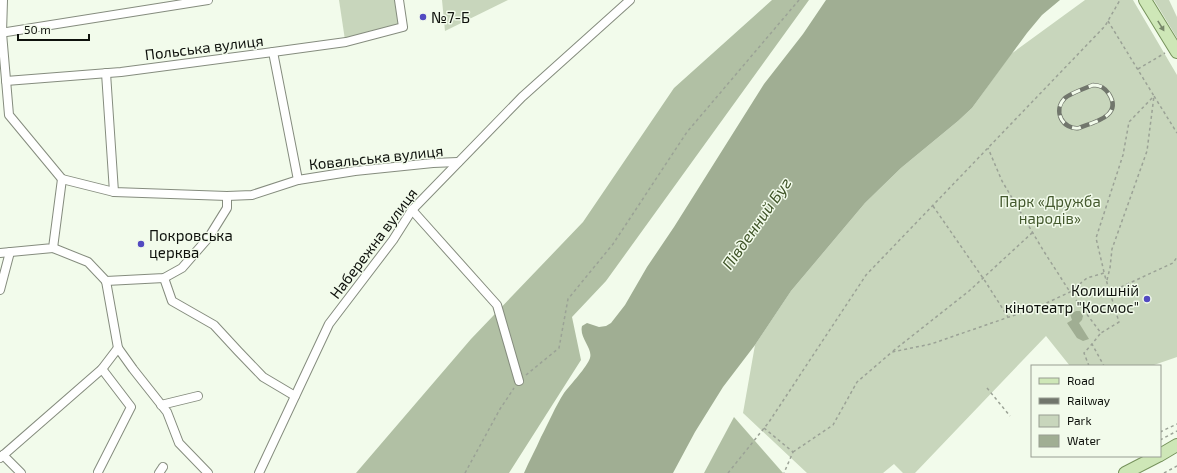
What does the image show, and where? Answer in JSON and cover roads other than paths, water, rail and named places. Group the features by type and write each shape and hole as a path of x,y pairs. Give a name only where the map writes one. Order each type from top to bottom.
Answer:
{"main road":[{"path":"1145,0 1176,50"},
{"path":"1125,473 1156,457"}],"street":[{"path":"2,0 1,33 9,115 62,179 53,248"},
{"path":"1,33 208,0"},
{"name":"Польська вулиця","path":"6,81 106,73 346,42 403,27 399,0"},
{"name":"Набережна вулиця","path":"259,473 329,324 393,240 412,210 522,97 630,0"},
{"path":"273,52 298,180"},
{"path":"106,73 114,192"},
{"name":"Ковальська вулиця","path":"62,179 114,192 227,196 252,195 298,180 355,170 458,162"},
{"path":"106,281 164,278 182,268 209,237 227,208 227,196"},
{"path":"412,210 497,305 519,382"},
{"path":"0,253 53,248 88,262 106,281 118,348 132,369 167,412 180,443 208,473"},
{"path":"0,290 10,252"},
{"path":"164,278 172,301 214,325 263,377 295,396"},
{"path":"21,473 1,456 102,369 118,348"},
{"path":"98,472 130,408 102,369"},
{"path":"161,405 198,396"}],"water":[{"name":"Південний Буг","path":"826,0 1060,0 1042,15 1027,33 972,108 901,168 865,203 791,291 755,345 723,387 695,432 673,473 524,473 561,398 590,358 590,350 582,335 582,326 587,323 599,327 606,326 611,323 625,305 647,267 674,227 764,84 803,34"},
{"path":"1080,311 1083,316 1079,323 1089,339 1083,341 1077,338 1067,323 1072,320 1070,314"}],"railway":[{"path":"1093,85 1102,87 1109,94 1112,102 1110,113 1099,120 1079,128 1068,126 1064,123 1059,114 1061,103 1065,98 1075,92 1093,85"}],"place":[{"name":"№7-Б","path":"423,17"},
{"name":"Покровська церква","path":"141,244"},
{"name":"Колишній кінотеатр \"Космос\"","path":"1147,299"}],"park label":[{"name":"Парк «Дружба народів»","path":"1050,210"}]}
